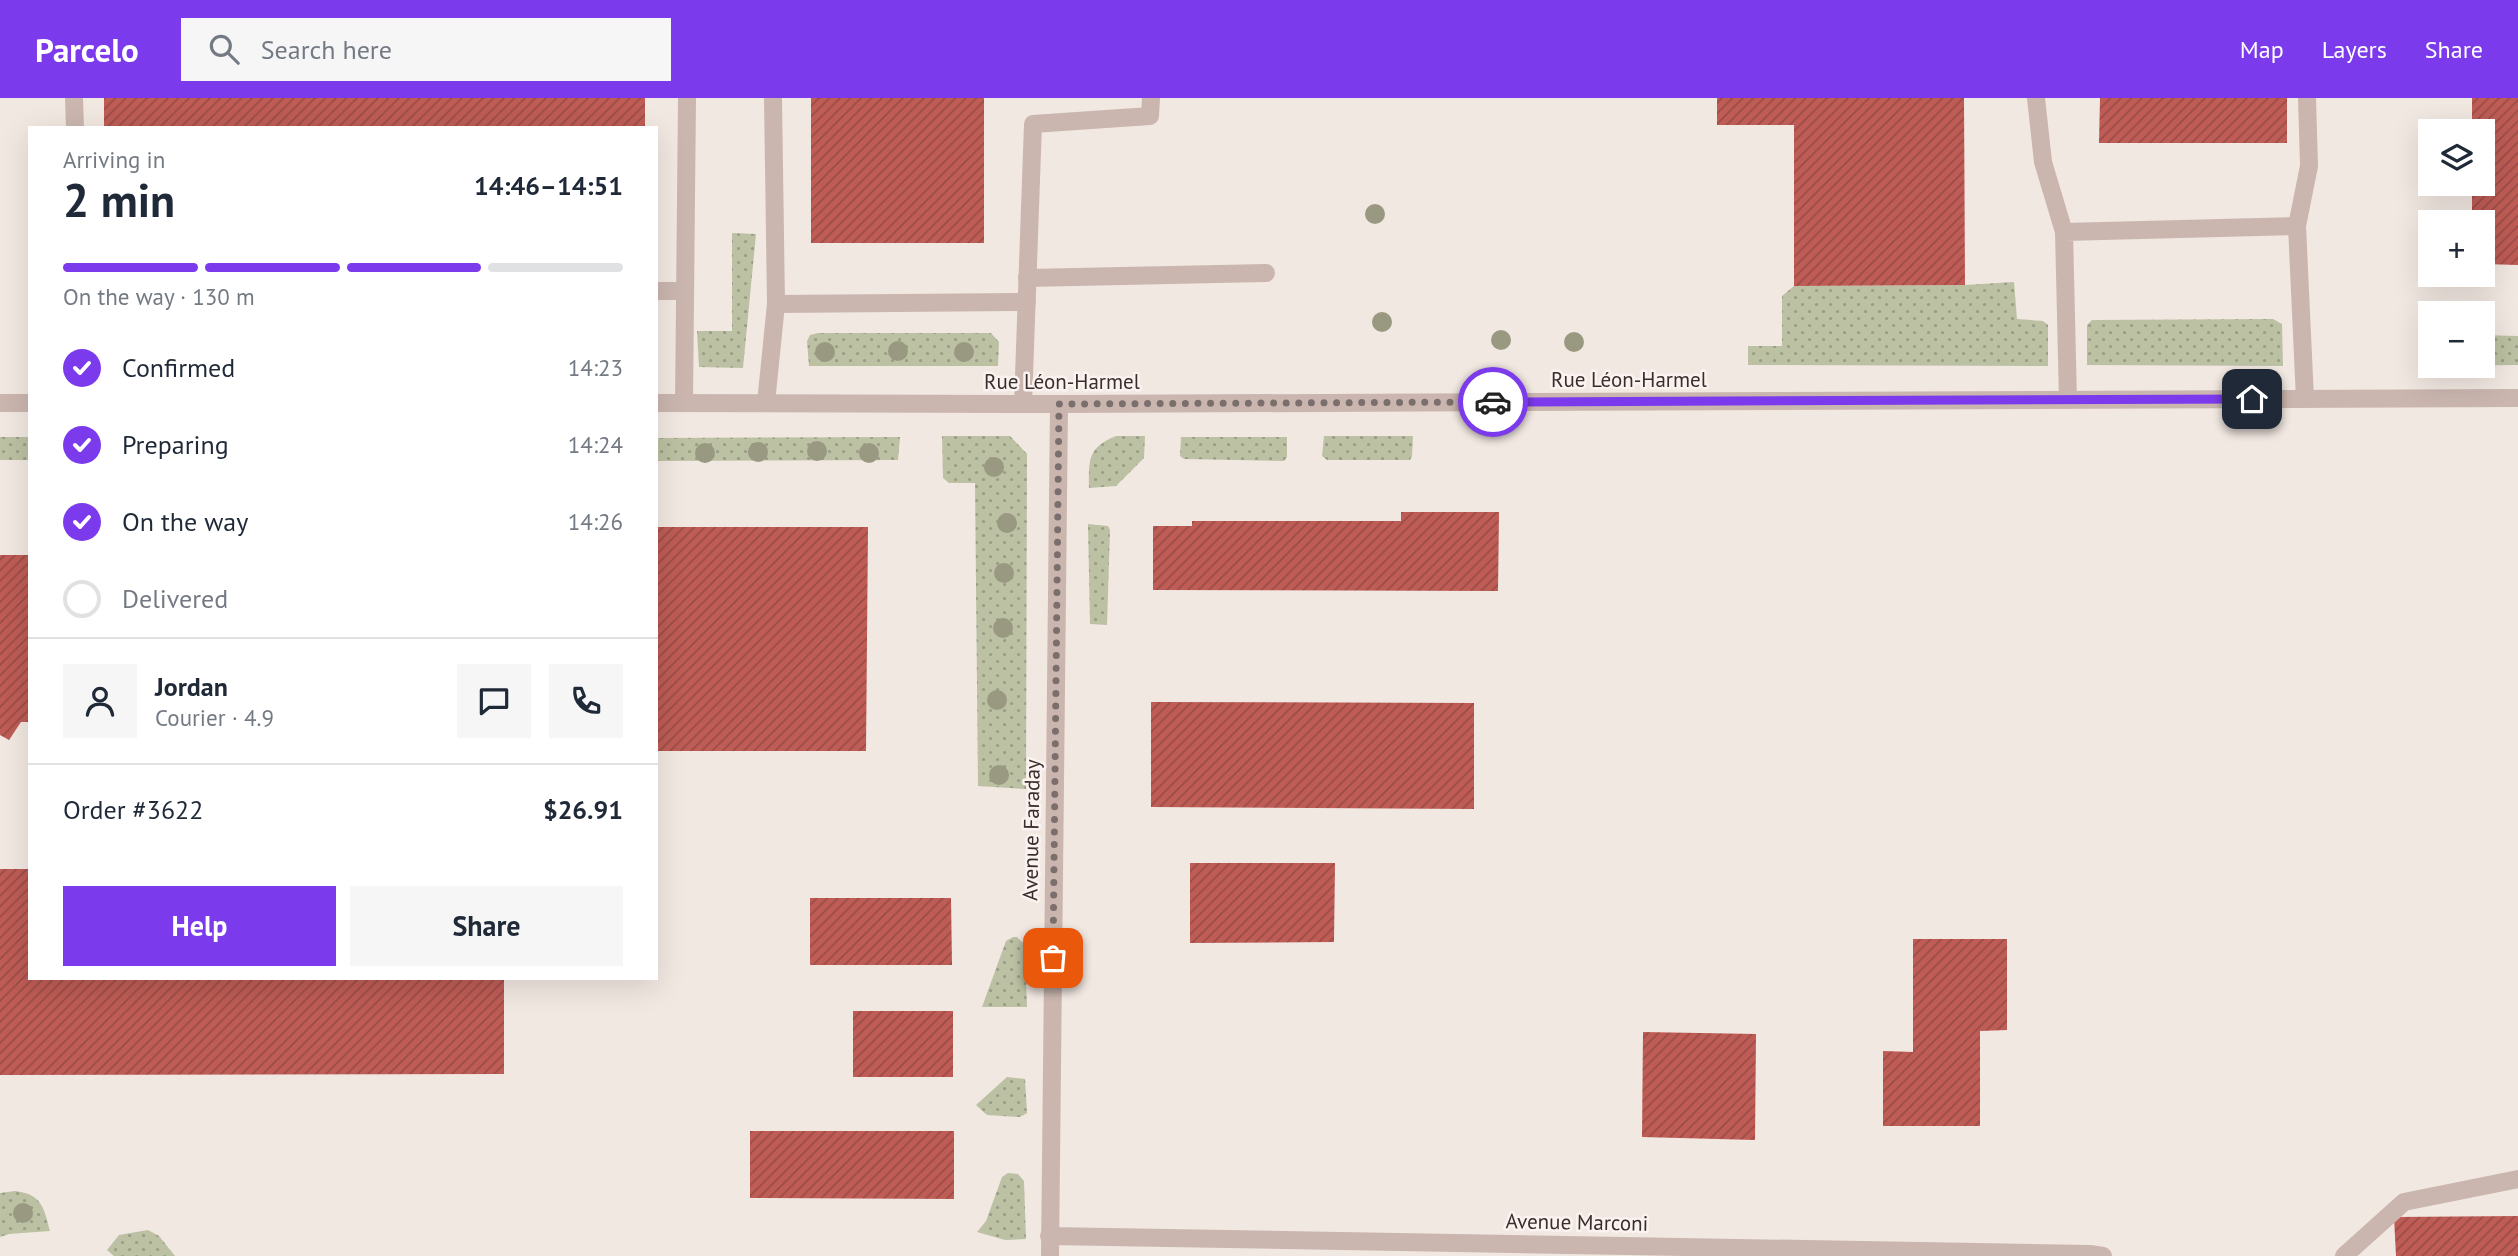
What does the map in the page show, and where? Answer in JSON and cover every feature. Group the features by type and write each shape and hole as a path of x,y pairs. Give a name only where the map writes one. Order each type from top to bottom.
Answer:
{"street":[{"path":"74,98 75,126"},
{"path":"684,403 687,98"},
{"path":"766,403 776,304 773,98"},
{"path":"1023,404 1033,124 1150,116 1151,98"},
{"path":"2036,98 2043,162 2064,232 2068,400"},
{"path":"2305,399 2297,226 2309,166 2307,98"},
{"path":"2064,232 2297,226"},
{"path":"1027,278 1266,273"},
{"path":"658,291 685,291"},
{"path":"776,304 1027,302"},
{"name":"Rue Léon-Harmel","path":"658,403 2518,398"},
{"path":"0,403 28,403"},
{"name":"Avenue Faraday","path":"1050,1256 1059,404"},
{"path":"2344,1256 2404,1202 2518,1179"},
{"name":"Avenue Marconi","path":"1049,1236 2103,1256"}],"green space":[{"path":"732,233 756,234 743,368 699,367 697,331 732,331"},
{"path":"2014,282 2017,319 2043,321 2048,325 2048,366 1748,365 1748,346 1782,346 1782,296 1794,286 1965,285"},
{"path":"2273,319 2282,324 2283,366 2087,365 2087,325 2092,320"},
{"path":"991,333 999,342 998,366 809,366 807,341 810,335"},
{"path":"2495,335 2518,336 2518,365 2495,365"},
{"path":"942,436 1010,436 1027,454 1026,789 978,786 975,483 949,483 943,478"},
{"path":"1116,436 1145,436 1144,458 1116,486 1089,488 1090,462 1095,450"},
{"path":"1324,436 1413,436 1412,456 1410,460 1327,460 1322,456"},
{"path":"0,437 28,437 28,460 0,460"},
{"path":"900,437 898,460 658,461 658,438"},
{"path":"1181,437 1287,437 1287,457 1284,461 1184,459 1180,456"},
{"path":"1088,524 1108,526 1110,530 1107,625 1090,624"},
{"path":"1017,937 1025,945 1027,1007 982,1007 1006,941"},
{"path":"1007,1077 1025,1079 1027,1113 1020,1117 987,1115 976,1105"},
{"path":"1008,1173 1018,1174 1024,1181 1026,1239 1005,1240 977,1232 986,1221 1002,1177"},
{"path":"15,1191 36,1199 46,1215 50,1231 0,1237 0,1193"},
{"path":"148,1230 159,1236 175,1256 114,1256 107,1250 119,1235"}],"building":[{"path":"104,98 645,98 645,126 104,126"},
{"path":"811,98 984,98 984,243 811,243"},
{"path":"1717,98 1964,98 1965,285 1794,286 1794,125 1717,125"},
{"path":"2100,98 2287,98 2287,143 2099,143"},
{"path":"2472,98 2518,98 2518,265 2495,264 2495,210 2472,210 2472,196 2495,196 2495,119 2472,119"},
{"path":"1401,512 1499,512 1498,591 1153,590 1153,526 1192,526 1192,521 1401,521"},
{"path":"658,527 868,527 866,751 658,751"},
{"path":"0,555 28,555 28,722 21,722 9,740 0,735"},
{"path":"1151,702 1474,703 1474,809 1151,807"},
{"path":"1190,863 1335,863 1334,942 1190,943"},
{"path":"0,869 28,869 28,980 504,980 504,1074 0,1075"},
{"path":"810,898 951,898 952,965 810,965"},
{"path":"1913,939 2007,939 2007,1030 1980,1031 1980,1126 1883,1126 1883,1051 1913,1052"},
{"path":"853,1011 953,1011 953,1077 853,1077"},
{"path":"1643,1032 1756,1034 1755,1140 1642,1137"},
{"path":"750,1131 954,1131 954,1199 750,1198"},
{"path":"2518,1216 2518,1256 2396,1256 2394,1217"}],"way so far":[{"path":"1053,958 1059,404 1493,402"}],"route":[{"path":"1493,402 2252,399"}]}
